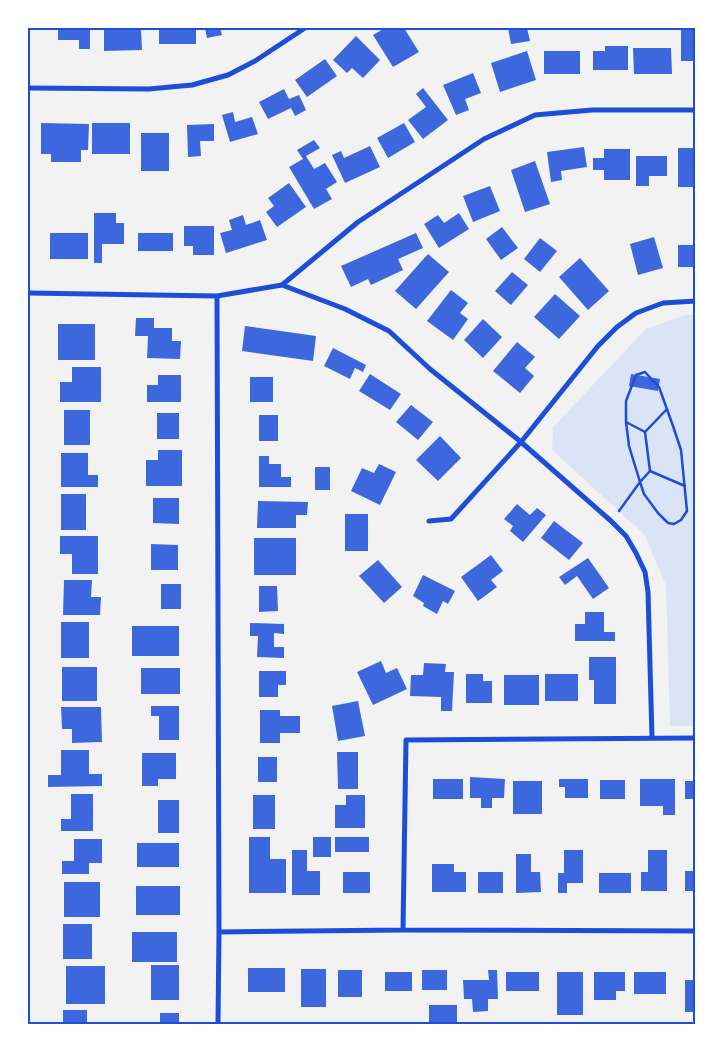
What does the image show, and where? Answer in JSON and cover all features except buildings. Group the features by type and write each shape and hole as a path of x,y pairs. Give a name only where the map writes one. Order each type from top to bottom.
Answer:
{"street":[{"path":"28,88 149,89 192,85 228,75 254,61 305,28"},
{"path":"28,293 216,296 282,285 358,222 484,139 535,115 592,110 696,110"},
{"path":"282,285 345,309 389,331 430,369 521,442 626,536 645,572 648,592 652,738"},
{"path":"216,296 220,932 218,1024"},
{"path":"429,521 451,519 521,442 598,346 617,327 636,313 663,303 696,301"},
{"path":"403,930 406,740 696,738"},
{"path":"220,932 403,930 696,931"}],"path":[{"path":"645,372 659,387 667,408 681,450 687,511 681,520 674,524 658,514 644,494 629,446 626,401 636,375 645,372"},
{"path":"619,511 650,471 645,432 667,408"},
{"path":"626,422 645,432"},
{"path":"650,471 685,486"}],"shaded area":[{"path":"685,315 695,315 695,726 670,726 666,585 644,534 552,450 553,427 646,329"}]}
